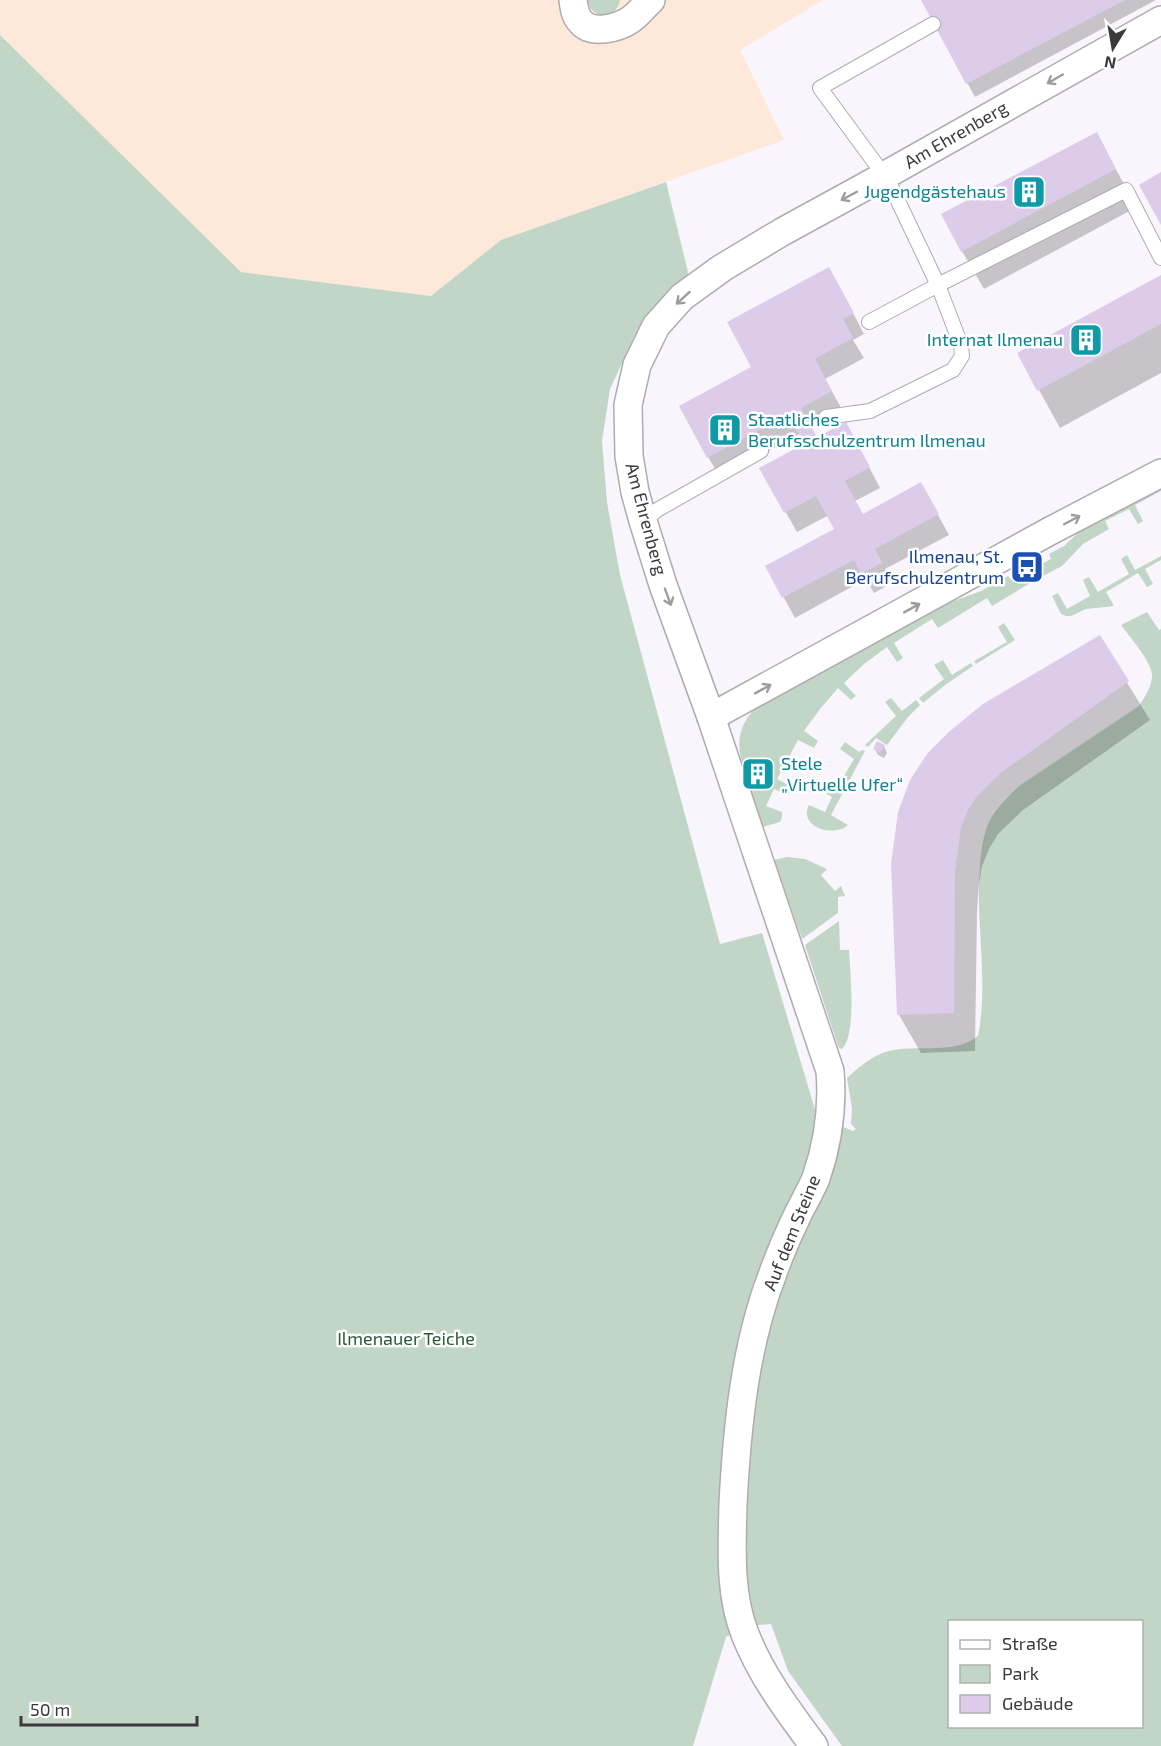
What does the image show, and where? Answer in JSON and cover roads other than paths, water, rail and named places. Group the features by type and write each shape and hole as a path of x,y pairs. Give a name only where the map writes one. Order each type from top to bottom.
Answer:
{"street":[{"path":"573,0 577,17 583,25 595,29 610,28 630,20 651,0"},
{"name":"Am Ehrenberg","path":"711,717 642,521 629,456 628,405 637,365 656,326 682,297 722,268 782,232 1161,20"},
{"path":"711,717 1050,531 1161,473"},
{"name":"Auf dem Steine","path":"711,717 830,1071 831,1114 816,1178 772,1275 748,1362 735,1471 732,1545 734,1589 745,1634 784,1707 814,1746"}],"lane":[{"path":"826,417 870,411 953,369 962,356 961,345 938,285 889,182 820,88 933,24"},
{"path":"870,322 1126,190 1161,258"},
{"path":"642,521 657,510 761,451"}],"place":[{"name":"Jugendgästehaus","path":"1029,192"},
{"name":"Internat Ilmenau","path":"1086,340"},
{"name":"Staatliches Berufsschulzentrum Ilmenau","path":"725,430"},
{"name":"Ilmenau, St. Berufschulzentrum","path":"1027,567"},
{"name":"Stele „Virtuelle Ufer“","path":"758,774"}],"park label":[{"name":"Ilmenauer Teiche","path":"406,1339"}]}
